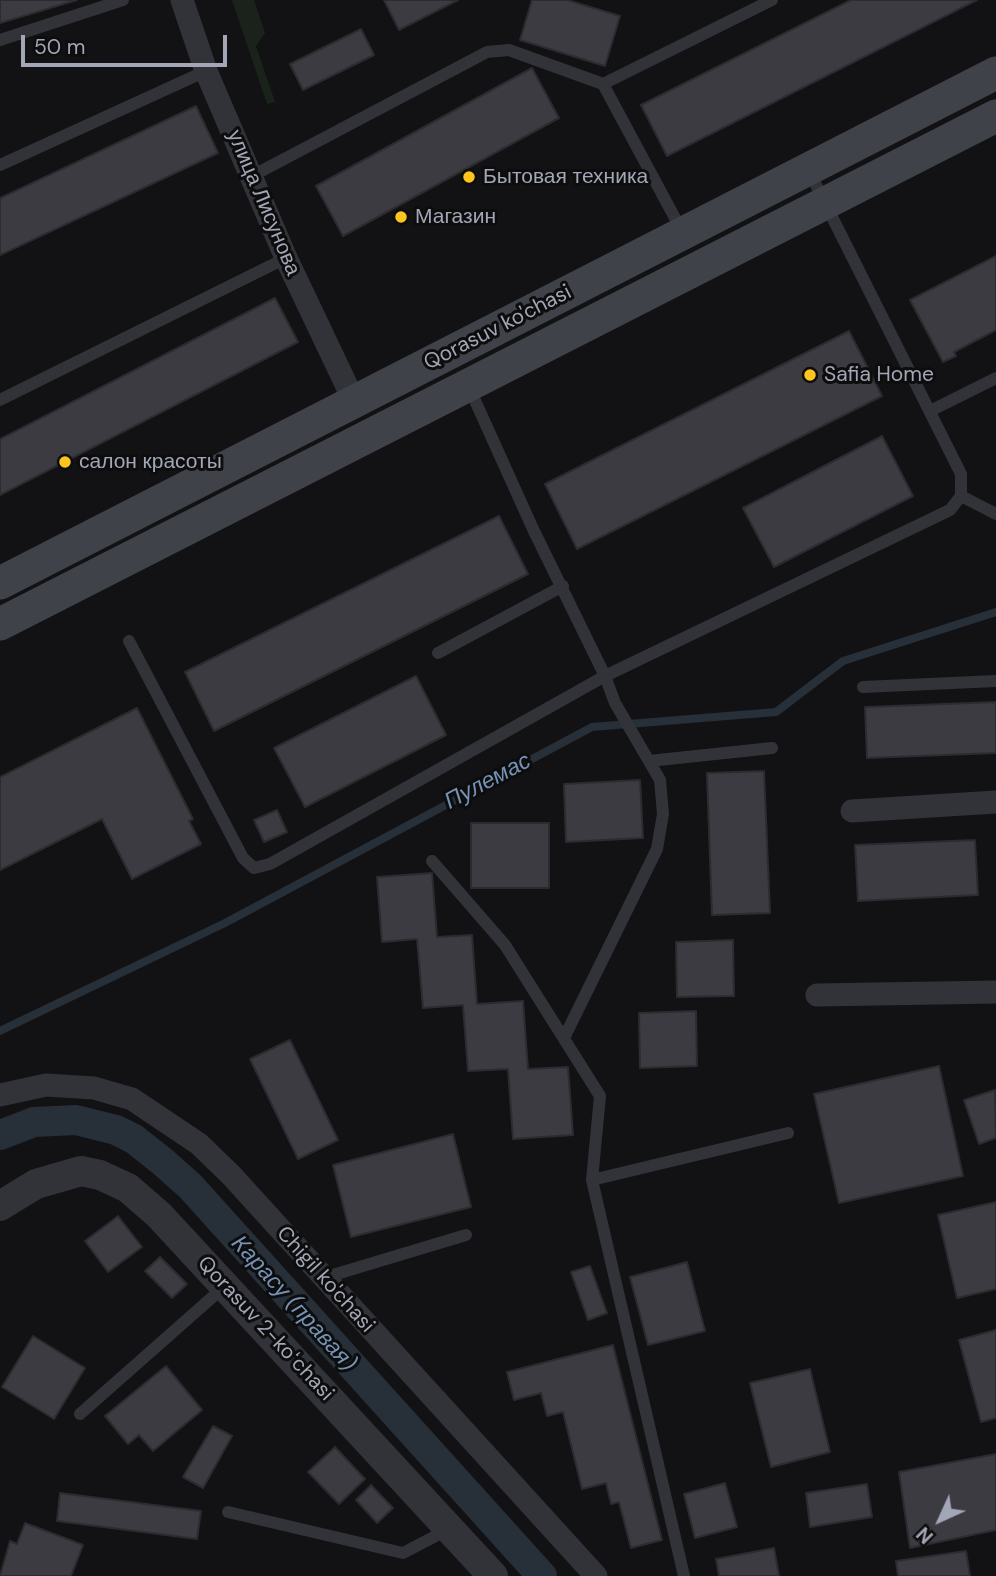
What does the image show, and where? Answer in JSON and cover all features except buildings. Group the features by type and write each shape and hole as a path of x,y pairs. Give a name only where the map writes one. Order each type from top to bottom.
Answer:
{"main road":[{"name":"Qorasuv ko'chasi","path":"0,583 996,73"},
{"name":"Qorasuv ko'chasi","path":"0,624 996,116"}],"street":[{"name":"улица Лисунова","path":"183,0 206,71 286,258 354,401"},
{"path":"852,811 996,802"},
{"path":"817,995 996,992"},
{"name":"Chigil ko'chasi","path":"0,1095 27,1087 79,1086 114,1092 148,1108 199,1144 232,1175 596,1576"},
{"name":"Qorasuv 2-koʻchasi","path":"0,1206 19,1192 62,1174 81,1171 100,1175 128,1188 159,1214 493,1576"}],"lane":[{"path":"0,40 123,0"},
{"path":"603,84 772,0"},
{"path":"252,176 487,52 509,50 603,84 683,233"},
{"path":"0,165 206,71"},
{"path":"130,641 243,858 254,868 270,864 605,676 950,510 961,495 961,474 807,169"},
{"path":"0,400 286,258"},
{"path":"930,411 996,377"},
{"path":"468,385 621,713 660,780 663,814 657,849 564,1038"},
{"path":"961,495 996,514"},
{"path":"438,653 563,586"},
{"path":"863,687 996,681"},
{"path":"649,761 772,748"},
{"path":"432,861 505,945 600,1096 592,1180 684,1576"},
{"path":"592,1180 788,1133"},
{"path":"323,1278 466,1234"},
{"path":"80,1414 226,1286"},
{"path":"228,1512 402,1553 449,1529"}],"shaded area":[{"path":"232,0 254,0 265,33 256,46 275,102 267,104"}],"waterway":[{"name":"Пулемас","path":"0,1031 225,923 592,727 776,712 843,661 996,612"},
{"name":"Карасу (правая)","path":"0,1135 34,1122 76,1120 116,1130 134,1139 163,1162 190,1186 542,1576"}],"place":[{"name":"Бытовая техника","path":"469,177"},
{"name":"Магазин","path":"401,217"},
{"name":"Safia Home","path":"810,375"},
{"name":"салон красоты","path":"65,462"}]}
